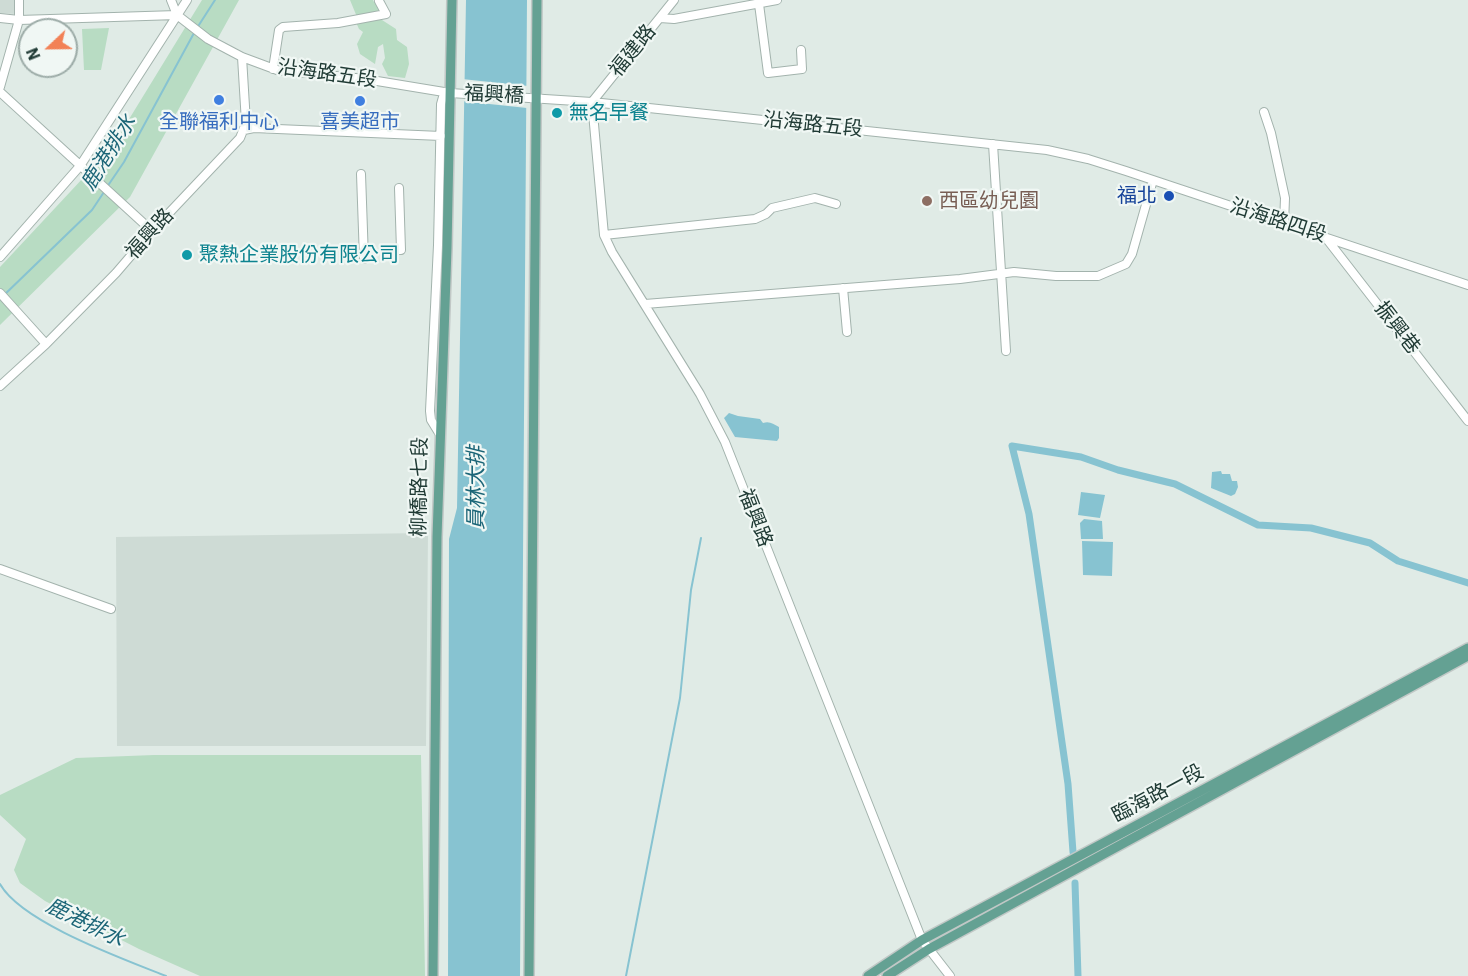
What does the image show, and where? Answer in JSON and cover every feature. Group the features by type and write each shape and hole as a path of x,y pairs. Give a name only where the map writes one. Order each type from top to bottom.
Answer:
{"main road":[{"name":"柳橋路七段","path":"433,976 436,537 452,0"},
{"path":"529,976 532,97 537,0"},
{"name":"臨海路一段","path":"868,976 922,940 1468,648"},
{"name":"臨海路一段","path":"887,976 929,949 1468,656"}],"street":[{"path":"19,0 19,18"},
{"path":"171,0 177,15"},
{"path":"0,257 80,166 187,0"},
{"name":"福建路","path":"592,102 674,0"},
{"path":"660,18 674,19 777,0"},
{"path":"273,69 279,30 283,27 338,23 386,14 379,1"},
{"path":"759,4 768,73 802,69 801,50"},
{"path":"78,18 177,15"},
{"name":"沿海路五段","path":"177,15 208,39 242,57 273,69 365,79 450,93"},
{"path":"0,18 18,20"},
{"path":"0,87 18,24"},
{"path":"242,57 246,123 244,130 254,128 441,136"},
{"path":"0,92 152,231"},
{"path":"439,433 431,420 430,411 441,104 442,97 450,93"},
{"name":"福興橋","path":"450,93 532,97"},
{"name":"沿海路五段","path":"532,97 1047,150 1088,159"},
{"name":"福興路","path":"592,102 604,235 612,252 700,394 725,442 922,940 950,976"},
{"path":"1264,112 1285,198 1284,224"},
{"name":"福興路","path":"0,386 46,344 116,273 152,231 240,138 244,130"},
{"path":"993,144 1006,351"},
{"name":"沿海路四段","path":"1088,159 1468,285"},
{"path":"361,174 364,259"},
{"path":"645,304 960,279 1014,272 1056,276 1098,276 1126,264 1132,254 1152,180"},
{"path":"399,188 402,250"},
{"path":"604,235 755,219 772,208 815,198 836,204"},
{"name":"振興巷","path":"1326,237 1468,421"},
{"path":"843,288 847,332"},
{"path":"0,293 46,344"},
{"path":"0,568 111,609"}],"shaded area":[{"path":"0,0 16,0 16,14 0,13"},
{"path":"428,533 426,746 117,746 116,537"}],"green space":[{"path":"202,0 239,0 130,197 0,325 0,267 112,147"},
{"path":"350,0 373,0 383,3 382,20 396,29 397,40 407,47 409,64 405,78 388,76 382,64 385,58 383,44 378,47 375,64 360,54 357,44 363,32 354,18 357,17"},
{"path":"109,28 101,70 84,70 82,29"},
{"path":"154,755 421,755 425,976 200,976 139,949 45,901 20,883 14,870 26,839 0,815 0,795 76,758"}],"water":[{"name":"員林大排","path":"466,0 527,0 520,976 448,976 449,539 457,508"},
{"path":"729,413 760,419 763,423 768,422 779,427 779,438 777,441 735,437 724,418"},
{"path":"1221,471 1222,474 1230,474 1232,481 1237,481 1238,487 1235,494 1231,496 1211,488 1212,472"},
{"path":"1081,492 1105,495 1100,518 1078,515"},
{"path":"1084,519 1102,521 1103,539 1081,539 1080,523"},
{"path":"1082,541 1113,542 1112,576 1083,575"}],"pier":[{"path":"462,79 528,86 527,108 461,101"}],"waterway":[{"name":"鹿港排水","path":"197,28 215,0"},
{"name":"鹿港排水","path":"107,187 124,162 194,33"},
{"name":"鹿港排水","path":"0,299 92,210 104,192"},
{"path":"1073,852 1068,784 1029,514 1012,446 1081,457 1118,470 1175,484 1258,525 1311,528 1370,543 1398,561 1468,583"},
{"path":"626,976 680,698 691,590 701,538"},
{"path":"1075,883 1078,976"},
{"name":"鹿港排水","path":"0,884 12,898 51,926 101,950 166,976"}],"place":[{"name":"全聯福利中心","path":"219,100"},
{"name":"喜美超市","path":"360,101"},
{"name":"無名早餐","path":"557,113"},
{"name":"福北","path":"1169,196"},
{"name":"西區幼兒園","path":"927,201"},
{"name":"聚熱企業股份有限公司","path":"187,255"}]}
